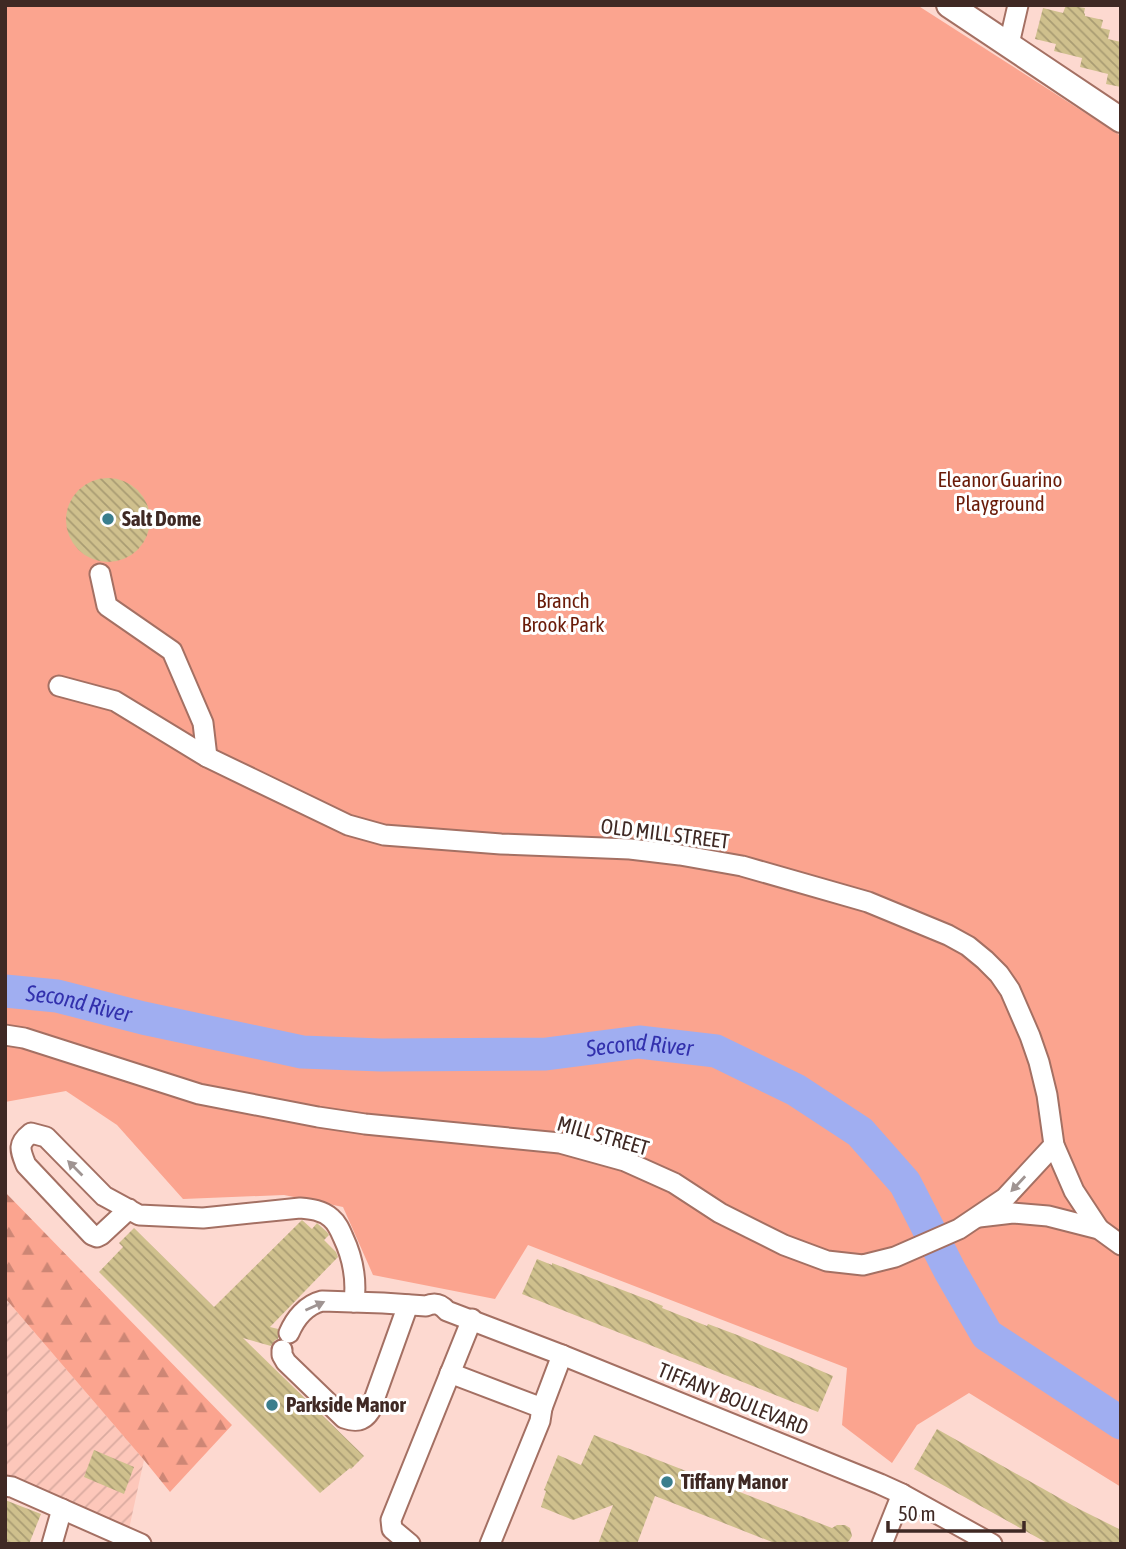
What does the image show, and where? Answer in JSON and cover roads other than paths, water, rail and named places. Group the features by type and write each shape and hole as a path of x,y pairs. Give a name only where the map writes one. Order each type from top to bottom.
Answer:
{"main road":[{"path":"949,5 1121,120"}],"street":[{"path":"1009,44 1018,5"},
{"path":"100,574 107,606 172,651 203,723 207,757"},
{"name":"OLD MILL STREET","path":"59,686 115,701 207,757 348,825 384,835 501,844 630,849 742,866 868,902 948,935 985,960 1010,990 1039,1062 1054,1145 1074,1191 1099,1229"},
{"name":"MILL STREET","path":"5,1035 24,1038 212,1097 365,1124 560,1143 625,1161 674,1183 720,1213 784,1245 828,1261 863,1265 895,1257 959,1229 978,1217 1013,1213 1074,1222 1099,1229 1121,1245"},
{"path":"129,1209 102,1235 92,1235 26,1165 20,1150 23,1139 31,1133 46,1137 104,1196 129,1209 139,1215 204,1218 300,1208 323,1212 338,1225 351,1254 354,1302"},
{"path":"978,1217 1005,1198 1054,1145"},
{"path":"322,1301 417,1305 370,1411 366,1417 356,1421 344,1418 282,1355 292,1325 315,1303 322,1301"},
{"name":"TIFFANY BOULEVARD","path":"417,1305 442,1317 449,1311 472,1319 902,1494 992,1544"},
{"path":"410,1544 392,1529 391,1520 472,1319"},
{"path":"491,1544 540,1421 542,1408 562,1355"},
{"path":"450,1373 542,1408"},
{"path":"5,1486 141,1544"},
{"path":"883,1544 902,1494"},
{"path":"52,1544 62,1509"}],"waterway":[{"name":"Second River","path":"5,991 57,996 143,1018 302,1052 381,1055 546,1054 639,1042 716,1051 796,1090 860,1132 905,1183 950,1271 987,1335 1121,1423"}],"place":[{"name":"Salt Dome","path":"108,519"},
{"name":"Parkside Manor","path":"272,1405"},
{"name":"Tiffany Manor","path":"667,1482"}],"park label":[{"name":"Eleanor Guarino Playground","path":"1000,492"},
{"name":"Branch Brook Park","path":"563,613"}]}
